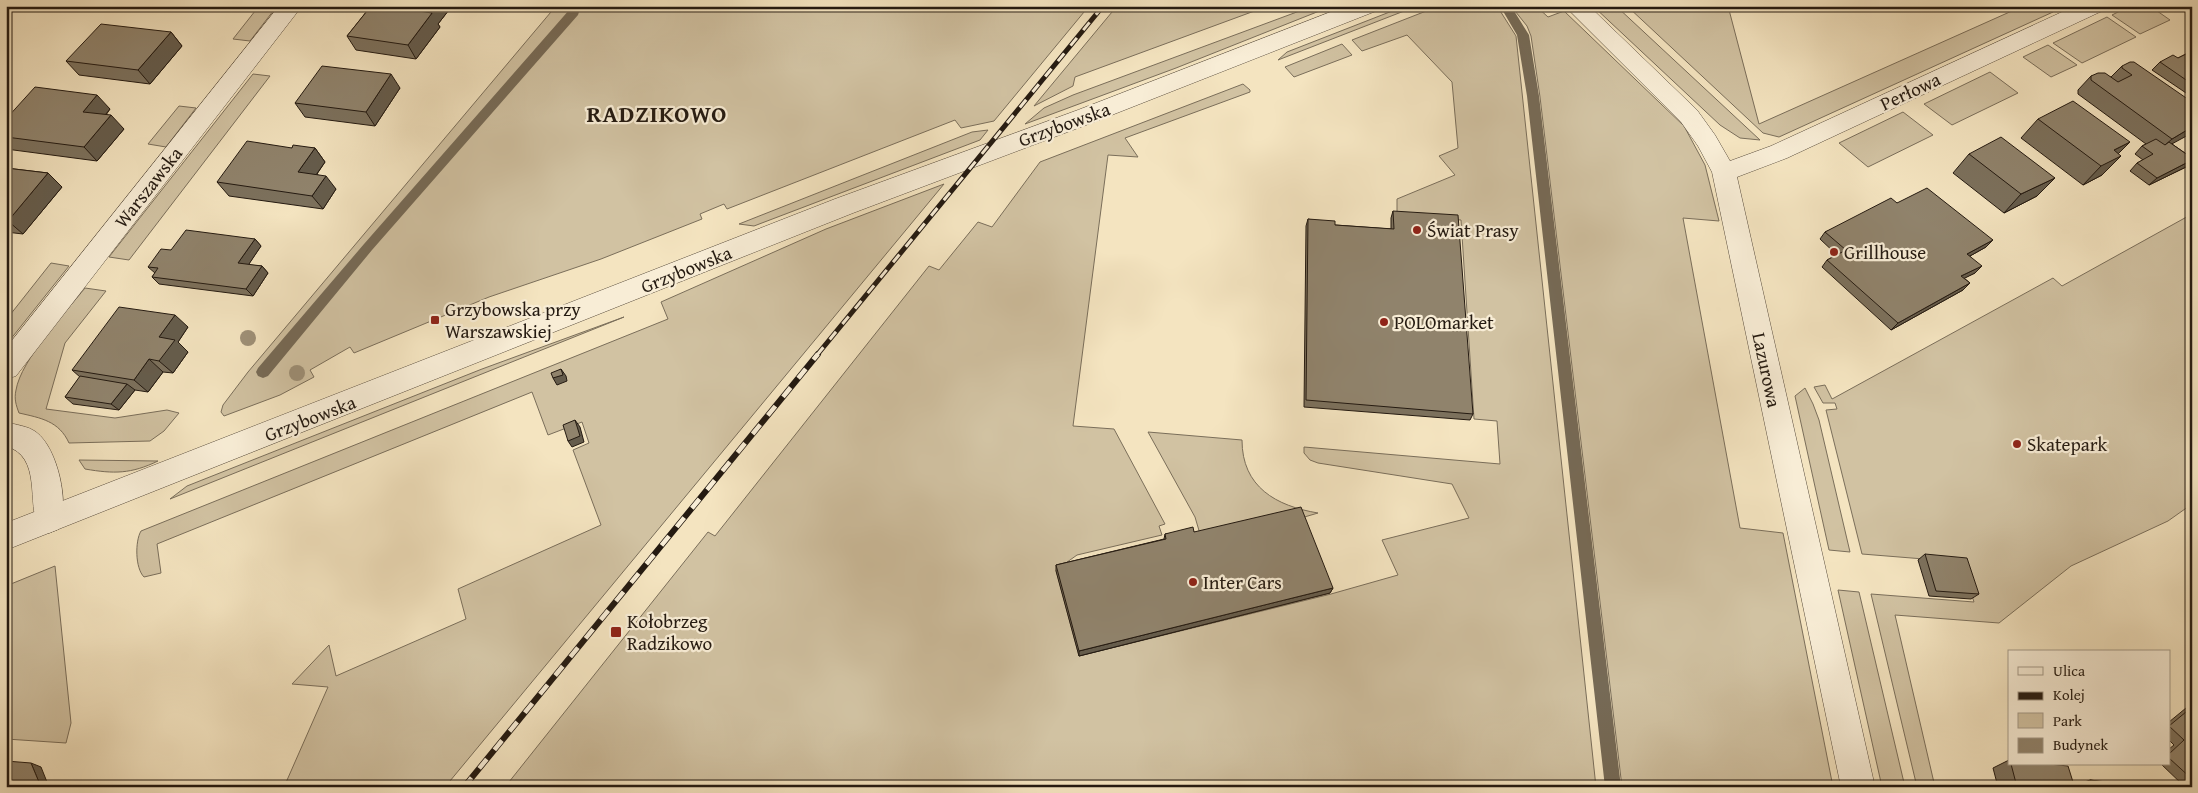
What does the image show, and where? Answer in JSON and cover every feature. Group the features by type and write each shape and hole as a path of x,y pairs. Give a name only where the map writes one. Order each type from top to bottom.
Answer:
{"street":[{"name":"Warszawska","path":"6,368 291,6"},
{"name":"Grzybowska","path":"6,537 444,366 844,206 1086,116 1368,6"},
{"name":"Lazurowa","path":"1576,6 1689,116 1707,141 1724,172 1858,787"},
{"name":"Perłowa","path":"1724,172 1779,152 2094,6"},
{"path":"6,434 24,439 34,448 43,465 49,520"}],"green space":[{"path":"259,6 277,6 250,41 233,39"},
{"path":"556,6 1089,6 994,121 961,128 955,120 727,209 724,204 700,214 702,219 601,259 489,297 354,353 350,347 310,370 314,377 280,395 224,416 221,412 223,405 248,372"},
{"path":"1117,6 1268,6 1075,77 1073,86 1034,106"},
{"path":"1313,6 1332,6 1176,68 1025,124 1044,108 1073,95"},
{"path":"1405,6 1417,6 1278,60 1287,52"},
{"path":"1439,6 1497,6 1516,36 1596,787 505,787 708,532 715,536 929,266 939,270 978,222 992,227 1040,162 1243,84 1250,92 1125,138 1138,157 1108,155 1073,426 1114,429 1165,524 1159,526 1162,535 1077,555 1056,570 1079,656 1331,594 1398,575 1382,540 1469,518 1452,484 1318,463 1310,460 1304,453 1304,447 1500,464 1497,421 1474,419 1461,220 1397,215 1397,199 1455,175 1439,156 1458,148 1452,82 1407,35 1362,51 1352,40"},
{"path":"1511,6 1536,6 1548,17 1564,11 1684,126 1705,165 1719,221 1683,218 1740,528 1783,533 1833,787 1622,787 1540,97 1531,36 1527,26"},
{"path":"1593,6 1616,6 1760,140 1740,138 1720,125"},
{"path":"1627,6 1728,6 1759,124 2023,6 2045,6 2053,12 1779,137 1763,133"},
{"path":"2130,6 2150,6 2170,20 2140,34 2112,15"},
{"path":"2107,17 2136,37 2082,63 2053,43"},
{"path":"1342,44 1352,55 1294,77 1285,67"},
{"path":"2048,45 2077,65 2051,77 2023,57"},
{"path":"1990,72 2018,93 1952,125 1924,104"},
{"path":"253,74 270,76 129,260 109,257"},
{"path":"179,106 196,108 166,147 148,144"},
{"path":"1903,112 1933,135 1868,167 1839,143"},
{"path":"988,130 980,140 754,226 739,224 972,132"},
{"path":"944,184 445,787 284,787 328,687 292,684 329,645 336,676 466,619 458,589 601,525 573,450 589,443 582,422 548,435 532,392 157,544 161,573 144,577 139,567 137,554 141,531 668,319 661,302 826,229"},
{"path":"2192,214 2192,504 2168,521 2071,566 1999,623 1895,615 1935,787 1917,787 1871,594 1974,602 1961,562 1862,554 1826,410 1837,409 1835,403 1823,403 1814,387 1825,385 1832,399 2053,278 2062,286"},
{"path":"51,263 69,266 6,345 6,320"},
{"path":"85,288 106,291 65,343 46,409 115,418 167,410 179,413 164,431 150,441 69,443 55,425 42,419 19,413 15,393 26,365 45,337"},
{"path":"624,317 170,499 187,486 482,369"},
{"path":"1805,388 1819,420 1850,552 1829,550 1795,396"},
{"path":"1148,432 1242,440 1248,470 1264,492 1288,505 1318,513 1301,518 1200,534 1195,517"},
{"path":"79,460 158,461 131,471 105,472 85,469"},
{"path":"55,566 71,723 66,743 6,739 6,586"},
{"path":"1838,590 1859,592 1905,787 1882,787"}],"building":[{"path":"371,6 386,6 432,13 408,45 347,36"},
{"path":"404,6 433,6 430,10"},
{"path":"101,24 171,32 138,70 66,61"},
{"path":"2192,51 2192,84 2160,62 2173,55 2178,58"},
{"path":"2134,62 2192,102 2192,127 2172,139 2091,80 2091,76 2105,73 2118,82 2132,75 2122,68 2122,66"},
{"path":"322,66 391,74 366,112 295,103"},
{"path":"35,87 97,95 83,112 111,115 84,147 6,137 6,119"},
{"path":"2073,101 2130,142 2114,150 2121,156 2101,166 2038,119"},
{"path":"2001,137 2055,178 2021,194 1969,154"},
{"path":"2156,139 2165,145 2169,142 2192,158 2192,160 2157,178 2137,163 2153,154 2142,146"},
{"path":"247,141 292,148 293,145 315,148 298,172 326,176 312,196 217,182"},
{"path":"6,168 48,173 8,221 6,221"},
{"path":"1927,188 1993,240 1967,254 1982,266 1961,276 1970,283 1898,323 1827,260 1846,250 1825,232 1891,198 1897,203"},
{"name":"POLOmarket","path":"1393,211 1458,215 1473,414 1306,400 1308,219 1335,221 1335,225 1394,229"},
{"path":"186,230 255,239 238,263 262,266 246,289 152,277 158,268 148,267 161,249 171,250"},
{"path":"119,307 175,315 159,337 175,340 159,361 149,359 134,380 72,370"},
{"path":"561,369 563,375 553,378 551,373"},
{"path":"80,376 127,384 111,404 65,397"},
{"path":"575,420 580,436 568,441 563,425"},
{"name":"Inter Cars","path":"1301,507 1333,588 1079,651 1056,565 1166,539 1165,534 1193,527 1194,532"},
{"path":"1925,554 1967,558 1979,594 1936,591"},
{"path":"2192,707 2192,779 2170,759 2170,753 2184,740 2170,725"},
{"path":"6,761 31,763 41,787 6,787"},
{"path":"2012,766 2068,766 2073,782 2091,784 2090,780 2132,785 2133,787 2017,787"}],"waterway":[{"path":"1505,6 1523,35 1533,96 1613,787"},
{"path":"263,372 368,247 574,12"}],"railway":[{"path":"817,355 1103,6"},
{"path":"464,787 818,354"}],"place":[{"name":"Świat Prasy","path":"1417,230"},
{"name":"Grillhouse","path":"1834,252"},
{"name":"Grzybowska przy Warszawskiej","path":"435,320"},
{"name":"POLOmarket","path":"1384,322"},
{"name":"Skatepark","path":"2017,444"},
{"name":"Inter Cars","path":"1193,582"},
{"name":"Kołobrzeg Radzikowo","path":"616,632"}],"district":[{"name":"RADZIKOWO","path":"657,114"}]}
